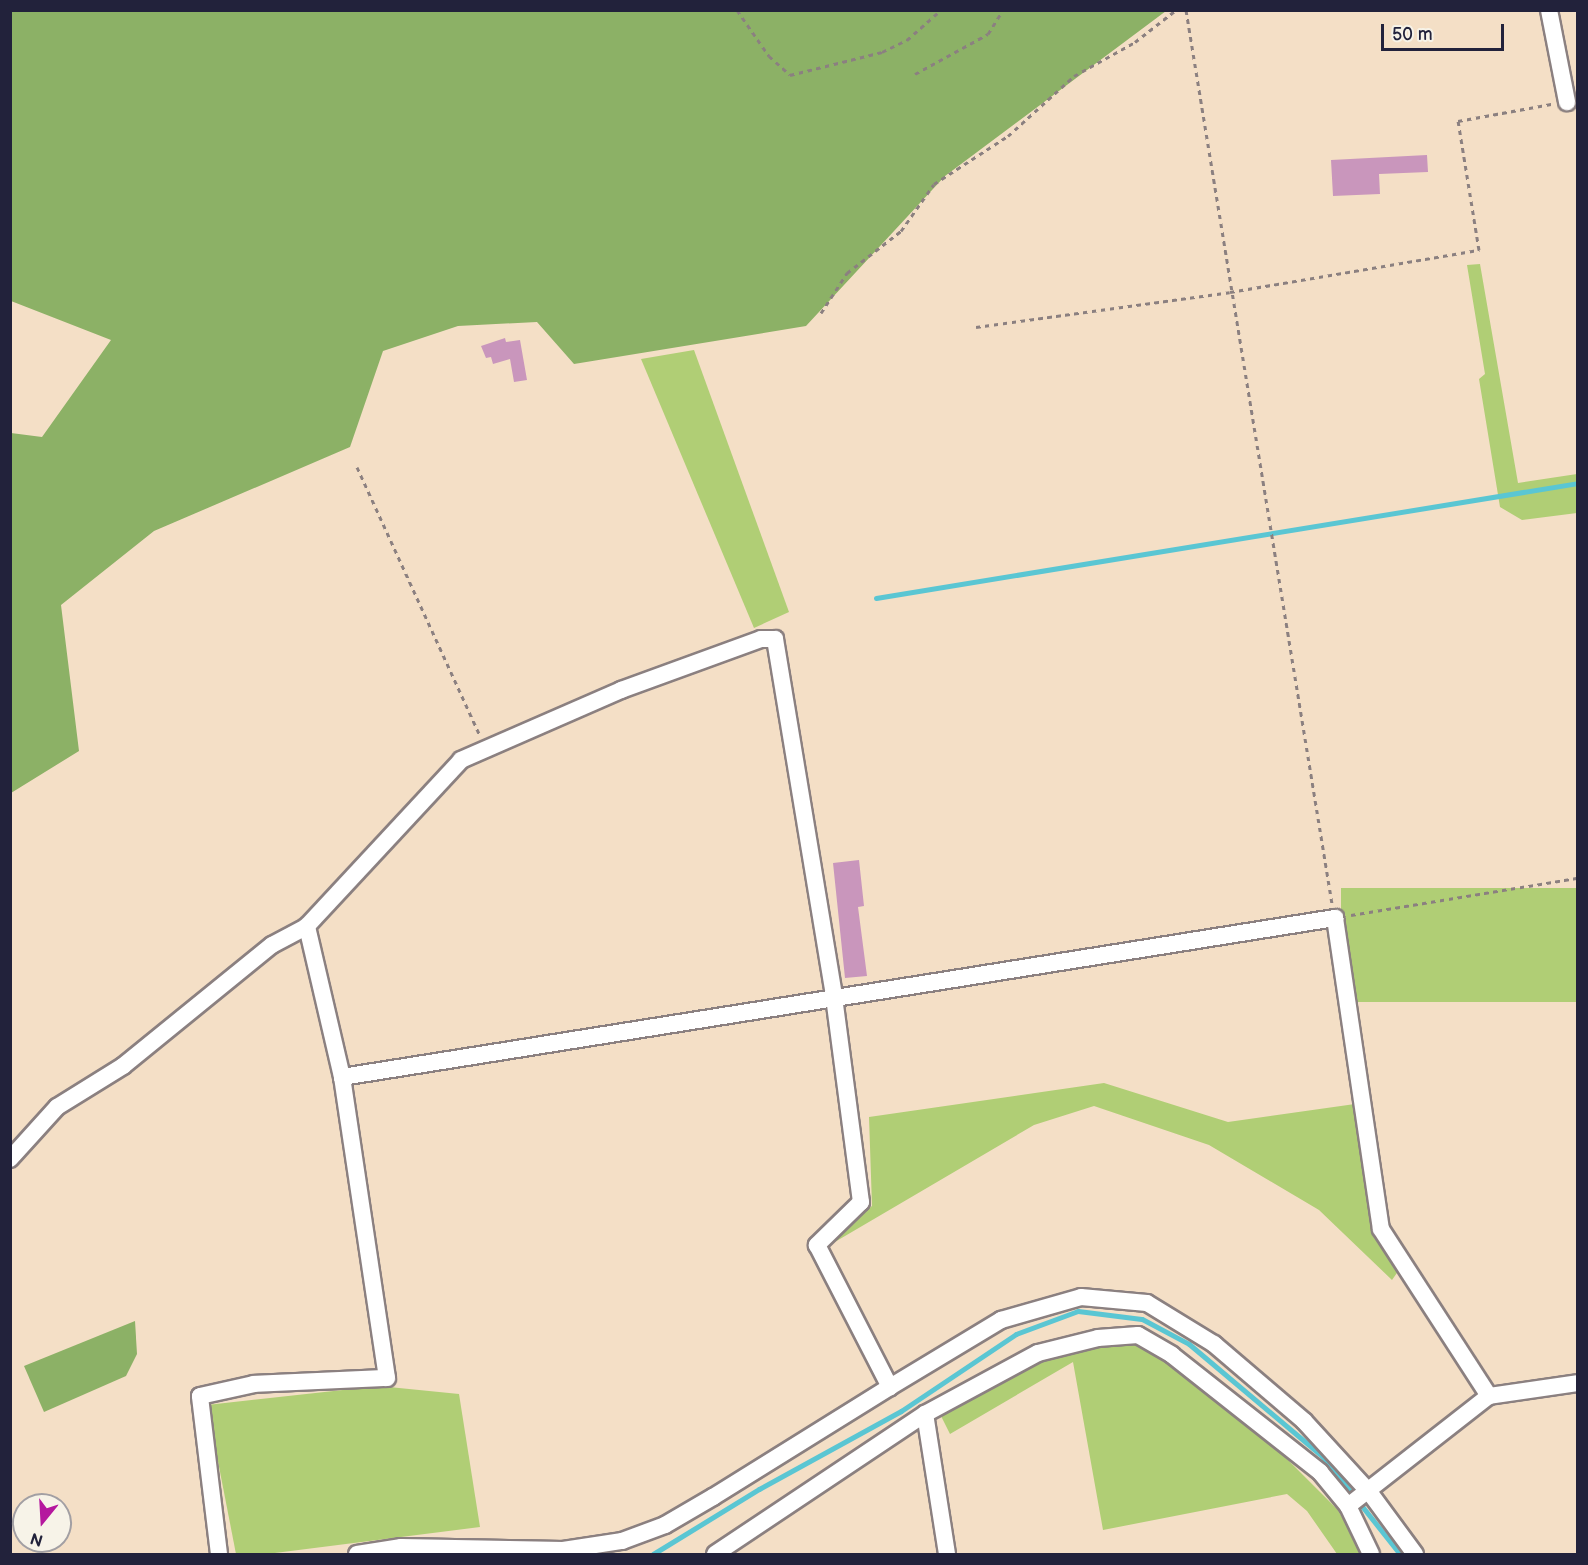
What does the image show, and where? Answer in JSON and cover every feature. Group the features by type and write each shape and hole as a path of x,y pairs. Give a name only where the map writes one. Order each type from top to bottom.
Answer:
{"street":[{"path":"1549,10 1567,102"},
{"path":"10,1159 57,1107 123,1066 272,945 307,926 461,760 487,752 621,690 761,639 775,639 834,997 861,1202 817,1245 890,1388"},
{"path":"342,1077 1335,918 1381,1229 1489,1396"},
{"path":"219,1554 200,1396 254,1384 387,1378 342,1077 307,926"},
{"path":"357,1554 401,1547 563,1550 622,1542 675,1519 1001,1320 1081,1297 1147,1303 1214,1344 1304,1420 1370,1492 1415,1554"},
{"path":"715,1554 925,1414 1038,1353 1098,1338 1138,1335 1172,1354 1320,1472 1348,1506 1371,1554"},
{"path":"1348,1506 1370,1492 1489,1396 1578,1383"},
{"path":"925,1414 947,1554"}],"path":[{"path":"737,10 769,56 790,75 882,52 907,39 940,10"},
{"path":"915,74 988,34 1003,10"},
{"path":"821,313 848,273 901,231 934,184 1008,136 1074,76 1135,42 1176,10"},
{"path":"1186,10 1230,292 1335,918 1578,878"},
{"path":"976,327 1230,292 1479,250 1458,121 1567,102"},
{"path":"357,467 487,752"}],"green space":[{"path":"11,10 1166,11 945,176 806,326 574,364 537,322 458,326 383,351 350,447 154,531 61,605 79,751 11,793 11,433 42,437 111,340 11,301"},
{"path":"1480,264 1518,483 1577,474 1577,513 1522,520 1500,507 1479,379 1485,374 1467,265"},
{"path":"694,350 789,612 754,628 641,359"},
{"path":"1341,888 1577,888 1577,1002 1341,1002"},
{"path":"1104,1083 1228,1122 1355,1104 1399,1270 1392,1280 1319,1210 1209,1145 1094,1106 1034,1125 828,1246 830,1239 872,1206 869,1117"},
{"path":"135,1321 137,1354 126,1376 44,1412 24,1366"},
{"path":"1132,1340 1165,1358 1259,1431 1338,1510 1362,1554 1337,1554 1307,1511 1287,1494 1103,1530 1073,1362 950,1434 940,1414 1038,1362 1092,1346"},
{"path":"379,1386 459,1394 480,1527 267,1554 236,1554 207,1405"}],"building":[{"path":"1427,155 1428,172 1379,174 1380,194 1333,196 1331,160"},
{"path":"505,338 506,342 520,340 527,380 514,382 510,359 493,364 491,357 486,358 481,346"},
{"path":"859,860 864,906 858,907 867,976 845,978 833,863"}],"waterway":[{"path":"876,598 1578,483"},
{"path":"653,1554 759,1489 901,1411 1016,1334 1078,1311 1142,1319 1189,1344 1323,1457 1400,1554"}]}
